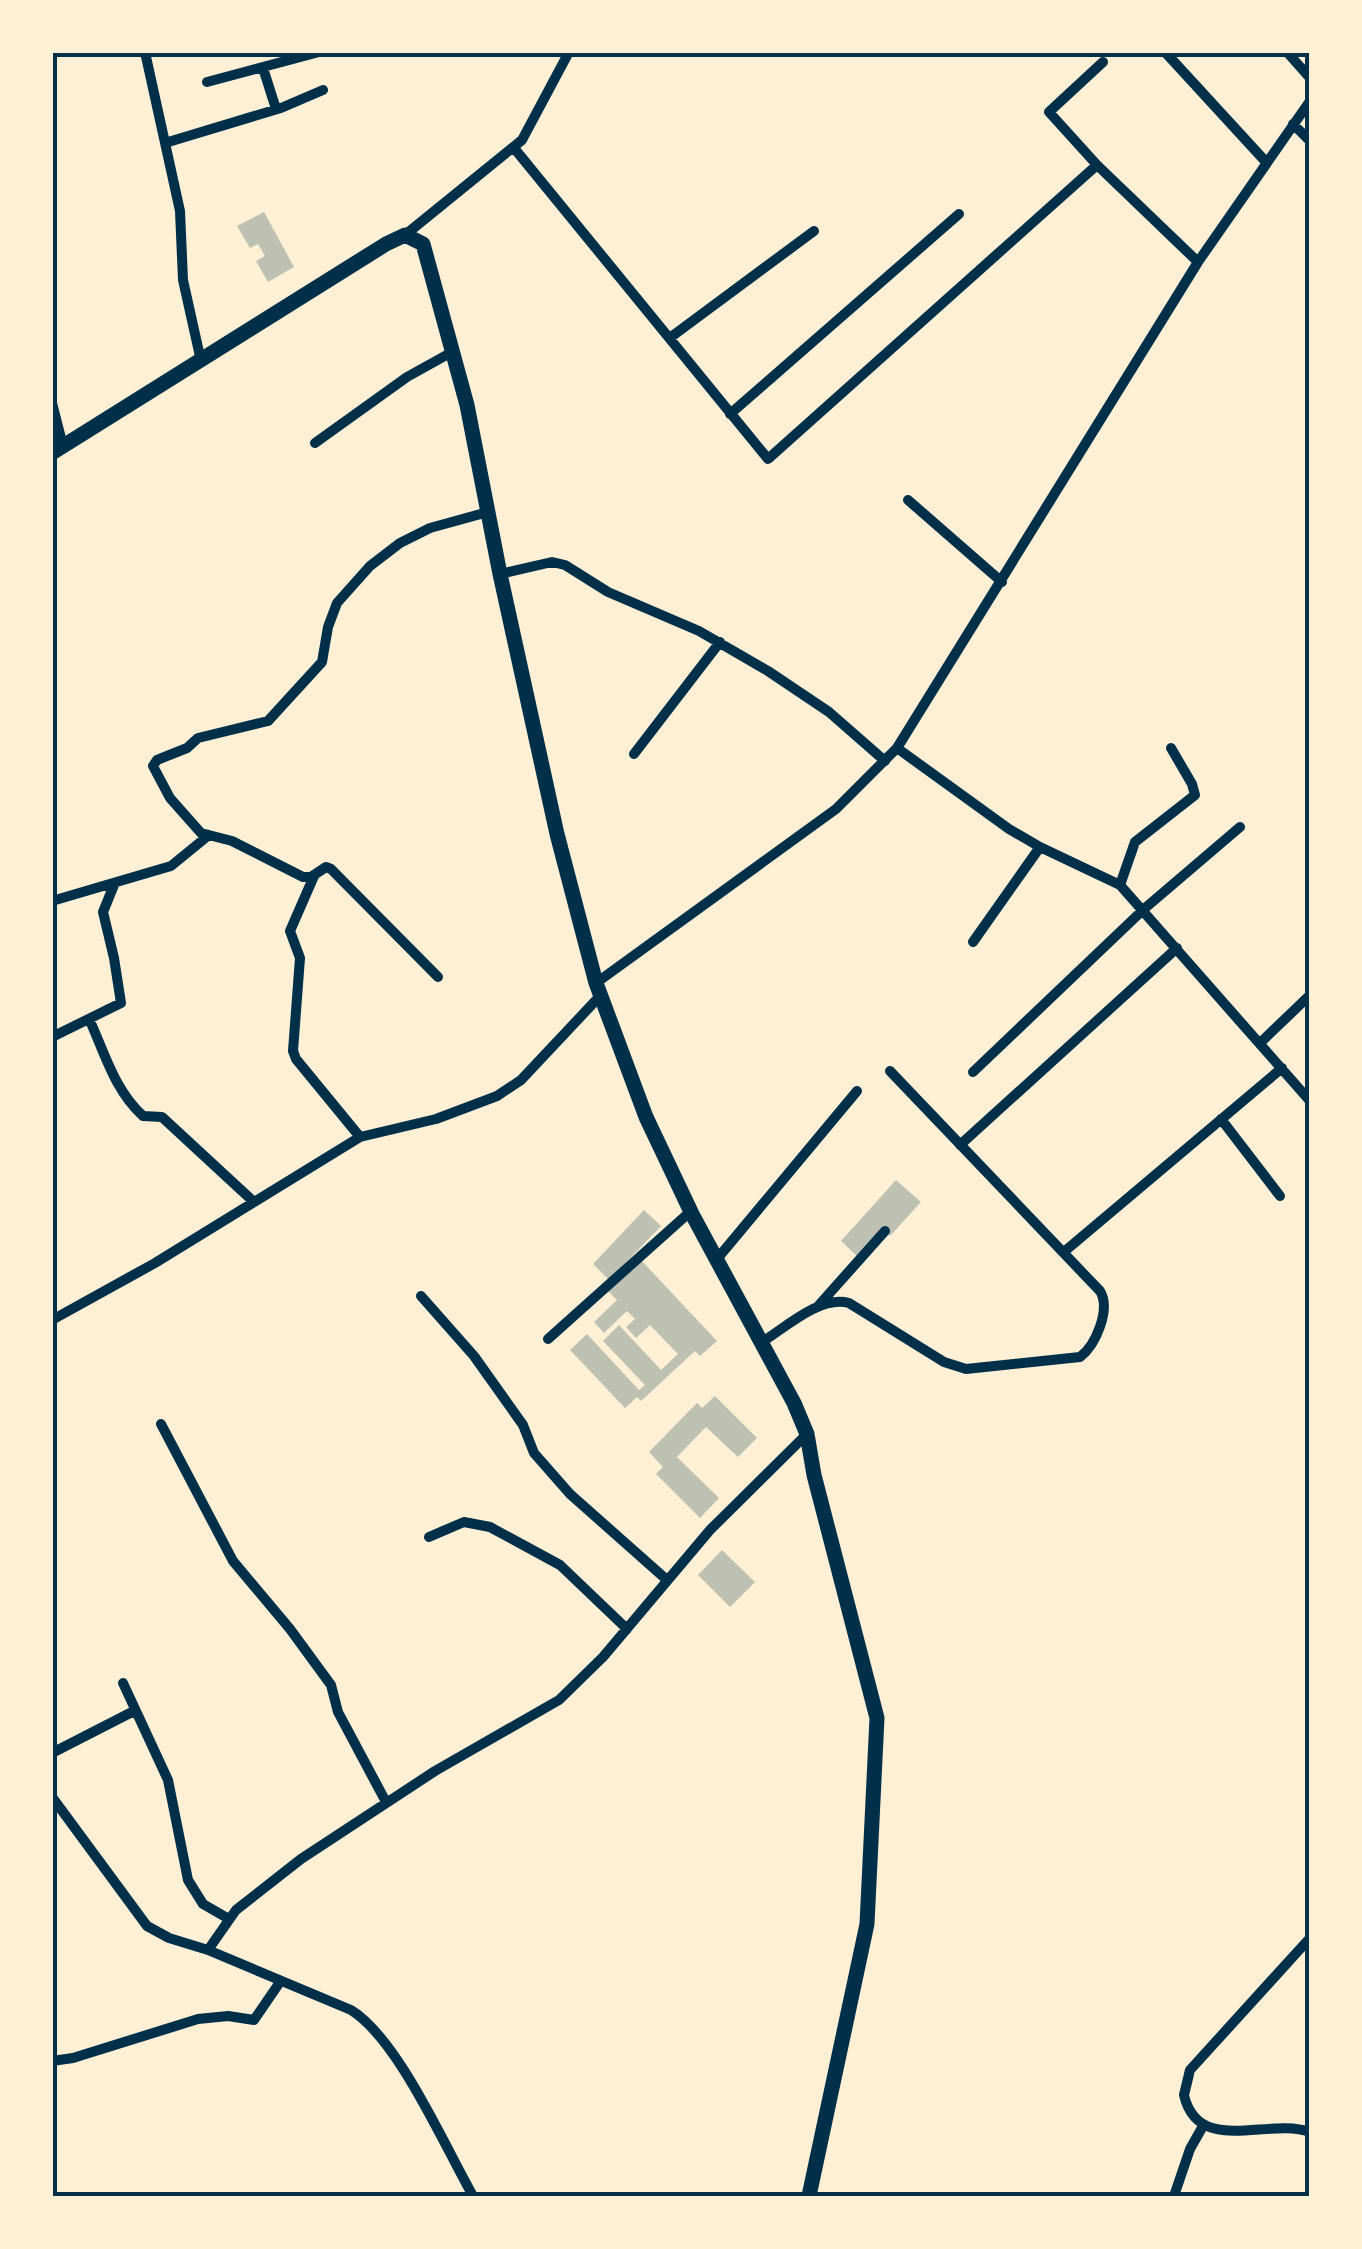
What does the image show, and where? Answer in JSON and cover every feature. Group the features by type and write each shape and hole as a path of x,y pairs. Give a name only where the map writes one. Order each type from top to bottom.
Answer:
{"main road":[{"path":"58,450 406,235 418,239 424,247 452,352 558,834 598,990 634,1088 691,1211 807,1434 878,1718 867,1924 810,2196"}],"street":[{"path":"145,52 180,211 183,280 200,361"},
{"path":"207,82 319,52"},
{"path":"406,235 514,148 526,134 569,52"},
{"path":"1165,52 1266,162"},
{"path":"1287,52 1310,78"},
{"path":"1103,62 1048,110 1097,165 1198,262"},
{"path":"263,68 276,109"},
{"path":"165,142 276,109 323,90"},
{"path":"52,1320 155,1263 360,1137 436,1119 497,1096 521,1080 598,990 836,809 897,748 1198,262 1310,101"},
{"path":"1293,124 1310,141"},
{"path":"514,148 769,459 1097,165"},
{"path":"730,414 959,214"},
{"path":"670,337 814,231"},
{"path":"315,442 407,377 452,352"},
{"path":"52,404 58,450"},
{"path":"908,500 1002,582"},
{"path":"314,876 303,877 232,841 209,835 186,820 170,798 154,768 155,762 188,748 198,738 268,721 322,662 333,611 370,566 400,543 430,528 488,512"},
{"path":"500,574 559,562 608,592 720,642 798,690 885,761"},
{"path":"634,754 720,642"},
{"path":"897,748 1040,848 1120,885 1310,1102"},
{"path":"1120,885 1135,842 1195,795 1171,748"},
{"path":"973,1072 1144,909 1240,827"},
{"path":"52,901 114,886 177,863 209,835"},
{"path":"972,942 1040,848"},
{"path":"360,1137 296,1060 293,1051 300,958 290,931 314,876 326,867 331,868 438,977"},
{"path":"52,1037 117,1008 122,1000 102,912 114,886"},
{"path":"960,1145 1178,948"},
{"path":"1260,1042 1310,995"},
{"path":"90,1021 119,1088 135,1109 143,1116 162,1117 254,1202"},
{"path":"1064,1251 1282,1068"},
{"path":"762,1342 817,1308 839,1300 944,1362 966,1369 1080,1357 1092,1344 1106,1303 1100,1291 890,1071"},
{"path":"717,1259 857,1091"},
{"path":"1221,1120 1280,1196"},
{"path":"548,1339 691,1211"},
{"path":"817,1308 885,1231"},
{"path":"421,1296 474,1356 522,1425 534,1453 570,1494 667,1580"},
{"path":"161,1424 233,1561 330,1684 338,1712 386,1802"},
{"path":"208,1950 229,1919 268,1883 386,1802 558,1700 591,1671 710,1530 807,1434"},
{"path":"429,1538 466,1522 490,1527 560,1565 627,1629"},
{"path":"122,1683 168,1780 188,1880 203,1904 229,1919"},
{"path":"52,1752 134,1711"},
{"path":"52,1797 138,1918 160,1934 208,1950 351,2010 370,2022 398,2061 473,2196"},
{"path":"1310,1938 1188,2075 1184,2088 1186,2106 1203,2126 1226,2132 1275,2127 1310,2132"},
{"path":"52,2061 198,2019 228,2016 254,2020 280,1982"},
{"path":"1174,2196 1203,2126"}],"building":[{"path":"264,212 294,267 268,282 256,261 265,256 258,244 250,248 237,226"},
{"path":"896,1180 921,1202 890,1236 884,1230 859,1258 841,1241"},
{"path":"644,1210 661,1226 609,1280 593,1264"},
{"path":"639,1258 717,1341 700,1356 695,1351 641,1401 637,1397 625,1408 570,1350 587,1334 639,1390 645,1385 603,1341 619,1325 661,1370 678,1354 650,1325 636,1338 626,1327 635,1319 627,1311 604,1333 594,1322 617,1300 606,1289"},
{"path":"715,1396 757,1438 738,1457 706,1427 677,1457 719,1498 700,1518 656,1474 663,1467 649,1452 697,1403 702,1408"},
{"path":"722,1550 755,1582 730,1607 698,1575"}]}
